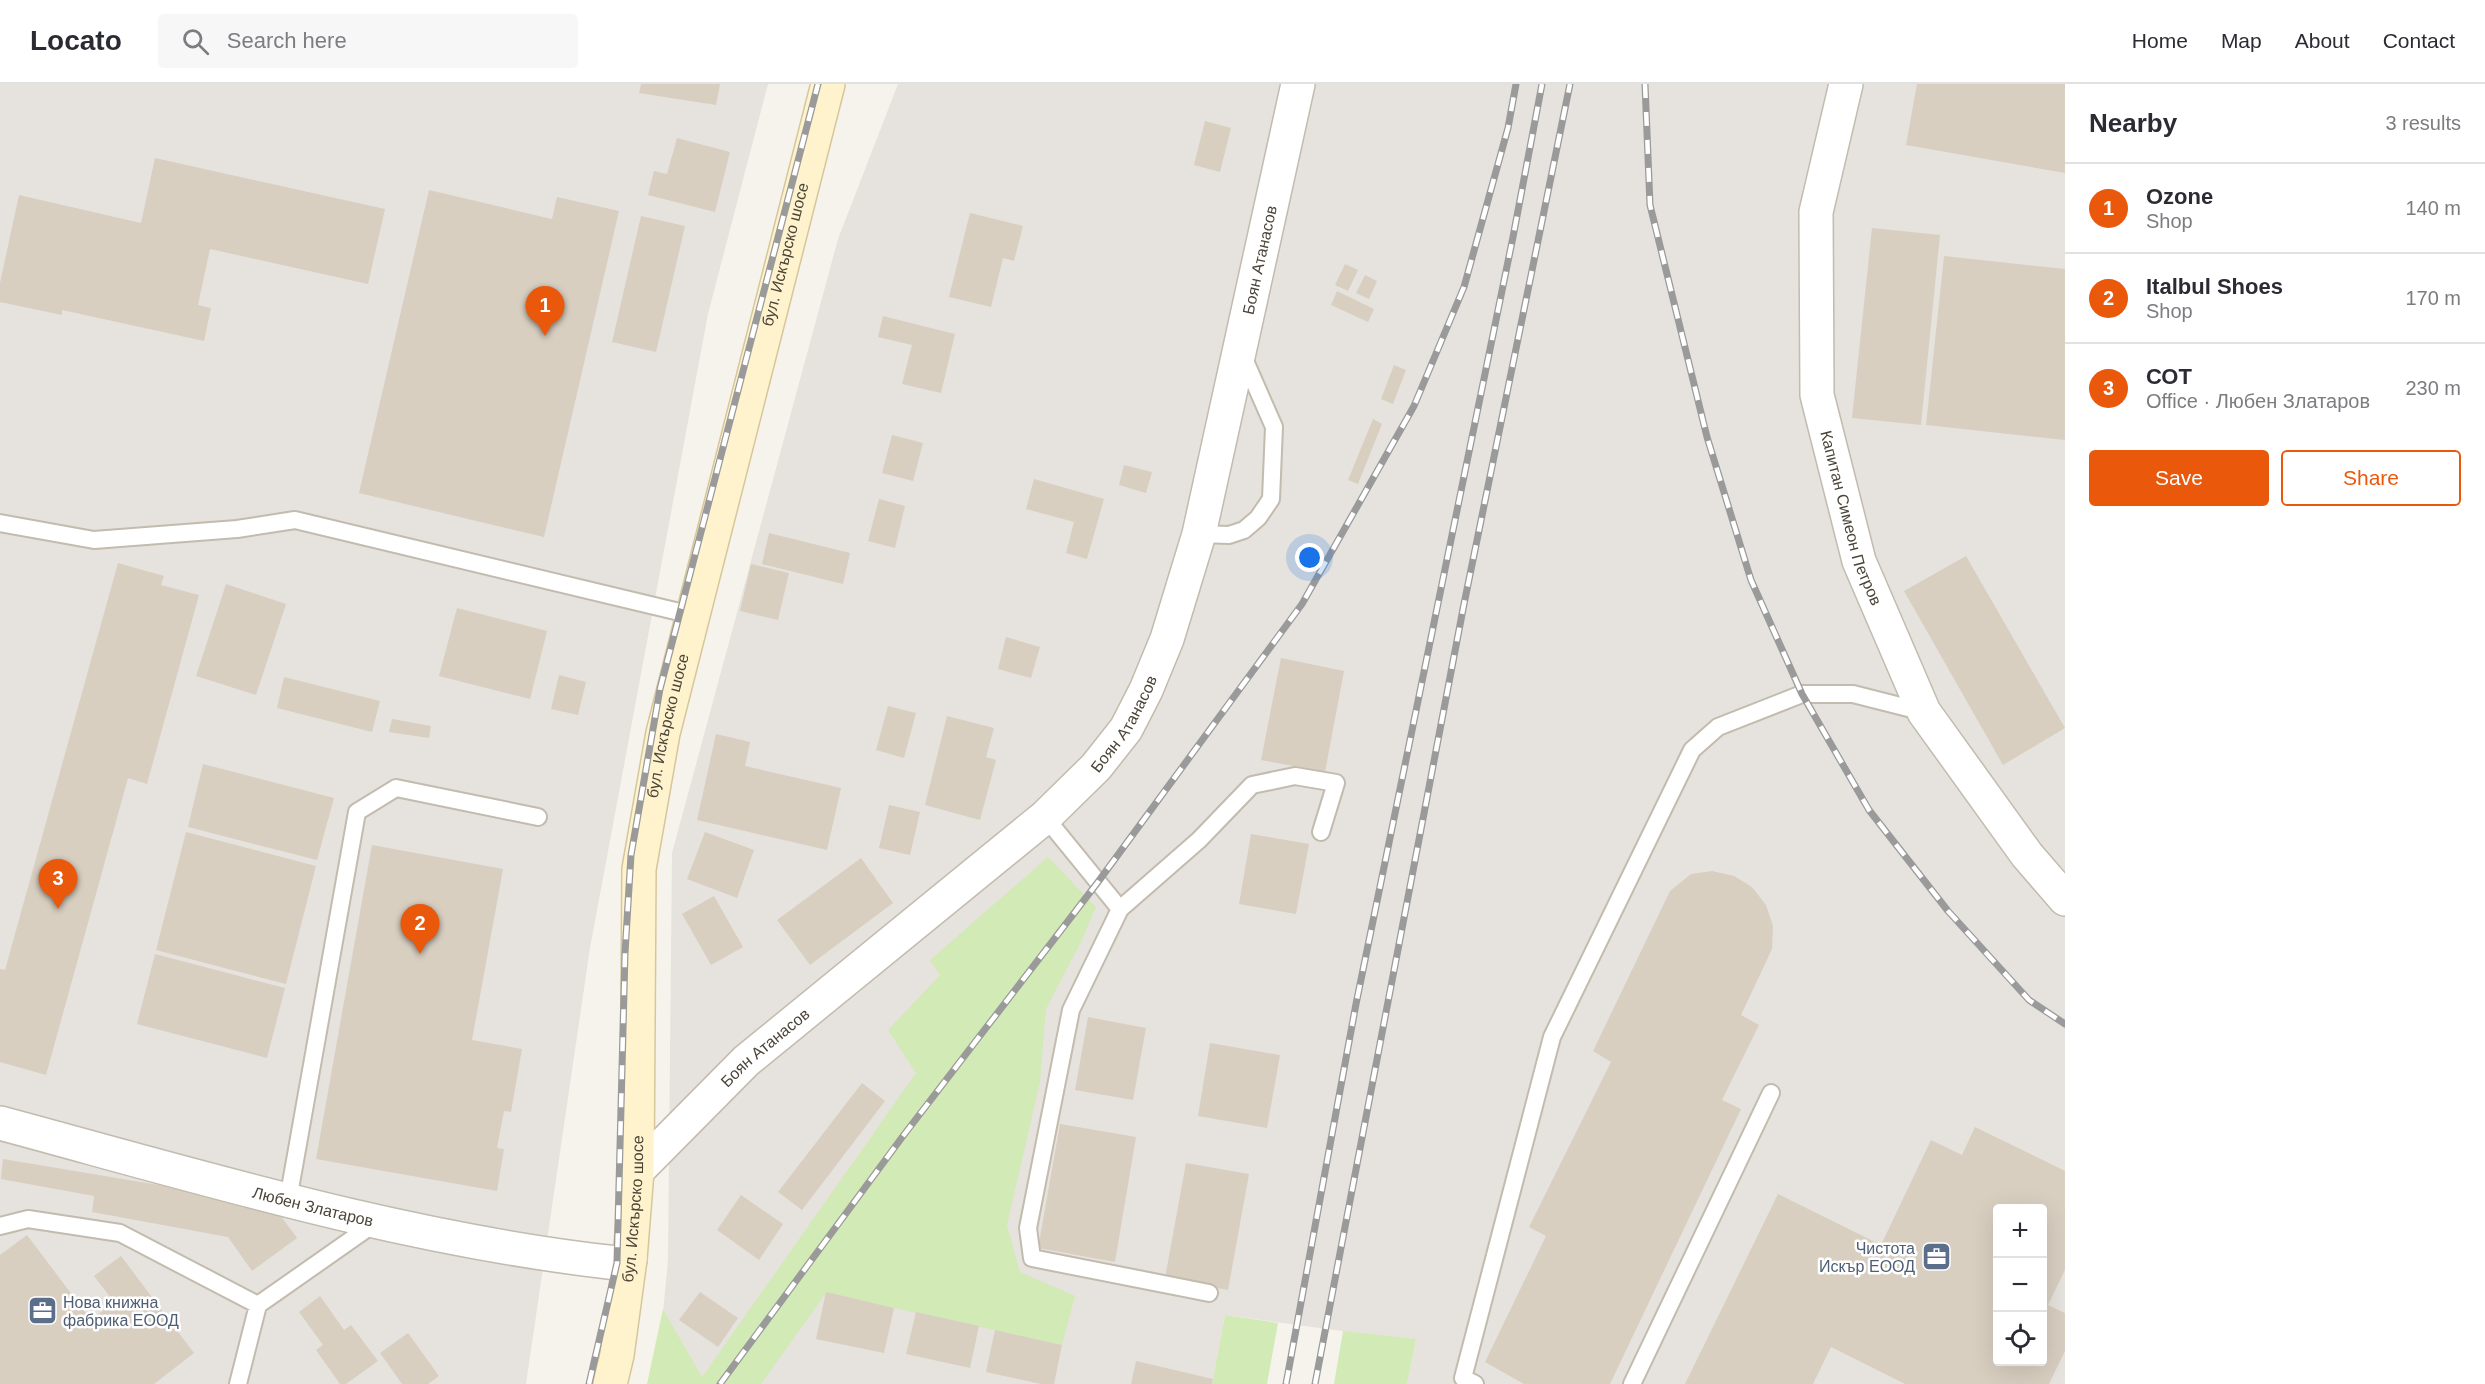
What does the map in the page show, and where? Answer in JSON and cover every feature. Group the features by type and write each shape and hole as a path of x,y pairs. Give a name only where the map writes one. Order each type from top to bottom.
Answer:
{"street":[{"name":"бул. Искърско шосе","path":"610,1384 617,1355 630,1259 637,1171 639,869 663,733 828,84"},
{"name":"Боян Атанасов","path":"637,1171 746,1061 1046,817 1096,767 1126,729 1146,690 1167,639 1199,534 1298,84"},
{"name":"Капитан Симеон Петров","path":"1846,84 1816,212 1817,395 1859,561 1924,712 2027,855 2065,899"},
{"name":"Любен Златаров","path":"0,1123 375,1223 503,1248 617,1263 630,1259"}],"lane":[{"path":"1199,534 1229,535 1244,530 1258,518 1271,499 1274,427 1240,349"},
{"path":"0,523 94,540 237,529 295,520 692,615"},
{"path":"1475,1384 1463,1378 1552,1036 1692,750 1718,727 1802,694 1853,694 1924,712"},
{"path":"1209,1293 1032,1258 1028,1228 1071,1010 1120,909 1198,840 1252,785 1295,776 1336,783 1321,832"},
{"path":"288,1200 357,812 396,788 538,817"},
{"path":"1046,817 1120,909"},
{"path":"1632,1384 1771,1093"},
{"path":"0,1226 28,1219 120,1233 258,1305"},
{"path":"238,1384 258,1305 375,1223"}],"shaded area":[{"path":"0,84 768,84 708,314 590,948 526,1384 0,1384"},
{"path":"898,84 2065,84 2065,1384 1407,1384 1416,1339 1225,1315 1212,1384 656,1384 668,1260 672,853 838,239"}],"green space":[{"path":"1048,857 1096,907 1082,940 1046,1009 1040,1082 1007,1225 1020,1272 1075,1296 1062,1345 826,1293 761,1384 647,1384 663,1309 702,1377 916,1073 888,1030 940,975 930,960"},
{"path":"1225,1315 1278,1323 1267,1384 1212,1384"},
{"path":"1343,1331 1416,1339 1407,1384 1334,1384"}],"building":[{"path":"641,84 720,84 716,105 639,93"},
{"path":"1917,84 2065,84 2065,173 1906,145"},
{"path":"1205,121 1231,128 1220,172 1194,165"},
{"path":"677,138 730,152 715,212 648,195 654,171 667,174"},
{"path":"155,158 385,209 368,284 210,249 198,305 211,308 204,341 62,310 62,315 0,302 0,283 19,195 141,223"},
{"path":"429,190 552,219 557,197 619,211 544,537 359,493"},
{"path":"970,213 1023,226 1014,261 1003,258 991,307 949,297"},
{"path":"641,216 685,226 656,352 612,342"},
{"path":"1872,228 1940,235 1921,425 1852,418"},
{"path":"1944,256 2065,269 2065,440 1926,425"},
{"path":"1345,264 1358,270 1348,291 1335,285"},
{"path":"1365,275 1377,281 1369,299 1356,293"},
{"path":"1337,291 1374,309 1368,322 1331,305"},
{"path":"883,316 955,334 941,393 902,384 912,345 878,337"},
{"path":"1394,365 1406,370 1393,404 1381,399"},
{"path":"1373,419 1382,424 1358,484 1348,480"},
{"path":"892,435 923,443 913,481 882,473"},
{"path":"1124,465 1152,472 1146,493 1119,485"},
{"path":"1034,479 1104,499 1087,559 1066,553 1074,522 1026,509"},
{"path":"879,499 905,506 895,548 868,541"},
{"path":"769,533 850,553 843,584 762,564"},
{"path":"1966,556 2065,728 2003,765 1904,591"},
{"path":"118,563 164,576 161,585 199,595 147,784 128,778 46,1075 0,1062 0,969 5,970"},
{"path":"751,564 789,573 778,620 740,611"},
{"path":"226,584 286,604 256,695 196,676"},
{"path":"457,608 547,631 530,699 439,676"},
{"path":"1006,637 1040,647 1031,678 998,669"},
{"path":"1281,658 1344,671 1325,772 1261,760"},
{"path":"559,675 586,682 578,715 551,709"},
{"path":"284,677 380,701 372,732 277,708"},
{"path":"888,706 916,713 904,758 876,750"},
{"path":"947,716 994,728 986,757 996,760 980,820 925,805"},
{"path":"392,719 431,726 429,738 389,732"},
{"path":"716,734 750,742 745,766 841,788 827,850 697,820"},
{"path":"203,764 334,798 317,860 188,827"},
{"path":"889,805 920,812 910,855 879,848"},
{"path":"186,832 316,866 286,984 156,950"},
{"path":"705,832 754,850 737,898 687,879"},
{"path":"1251,834 1309,844 1296,914 1239,904"},
{"path":"372,845 503,869 472,1040 522,1049 511,1112 504,1111 497,1148 504,1149 497,1191 316,1159"},
{"path":"861,858 893,903 810,965 777,920"},
{"path":"1712,871 1734,876 1752,887 1766,905 1773,926 1772,949 1741,1015 1759,1025 1722,1100 1741,1109 1610,1384 1524,1384 1485,1362 1546,1236 1529,1227 1611,1062 1593,1051 1670,891 1691,874"},
{"path":"714,896 743,947 711,965 682,914"},
{"path":"155,954 285,988 267,1058 137,1024"},
{"path":"1088,1017 1146,1028 1133,1100 1075,1090"},
{"path":"1210,1043 1280,1055 1267,1128 1198,1116"},
{"path":"862,1083 885,1101 802,1210 778,1192"},
{"path":"1060,1124 1136,1137 1115,1262 1038,1248"},
{"path":"1975,1127 2065,1171 2065,1270 2048,1305 2065,1313 2065,1351 2049,1384 1905,1384 1831,1347 1813,1384 1685,1384 1778,1194 1881,1245 1931,1140 1962,1155"},
{"path":"3,1159 272,1204 297,1238 252,1271 228,1237 92,1212 94,1196 1,1179"},
{"path":"1186,1163 1249,1174 1228,1290 1165,1278"},
{"path":"741,1195 783,1224 759,1260 717,1230"},
{"name":"Нова книжна фабрика ЕООД","path":"27,1235 91,1320 114,1302 94,1276 121,1256 194,1353 154,1384 0,1384 0,1255"},
{"path":"700,1292 738,1318 718,1347 679,1320"},
{"path":"826,1292 894,1308 884,1353 816,1339"},
{"path":"320,1296 344,1330 351,1325 378,1361 346,1384 340,1384 316,1350 323,1345 299,1312"},
{"path":"916,1312 979,1326 970,1368 906,1354"},
{"path":"995,1330 1062,1345 1054,1384 1041,1384 986,1372"},
{"path":"408,1333 439,1376 428,1384 402,1384 380,1353"},
{"path":"1136,1361 1213,1379 1212,1384 1131,1384"}],"railway":[{"path":"589,1384 617,1263 625,953 631,855 660,689 818,84"},
{"path":"720,1384 903,1136 1098,882 1302,604 1414,406 1464,287 1508,128 1516,84"},
{"path":"1286,1384 1356,1004 1513,237 1542,84"},
{"path":"1315,1384 1464,604 1570,84"},
{"path":"1645,84 1650,205 1707,437 1751,580 1802,694 1869,810 1948,911 2029,1000 2065,1024"}],"place":[{"name":"Ozone","path":"545,336"},
{"name":"СОТ","path":"58,909"},
{"name":"Italbul Shoes","path":"420,954"},
{"name":"Чистота Искър ЕООД","path":"1936,1257"},
{"name":"Нова книжна фабрика ЕООД","path":"42,1311"}]}
